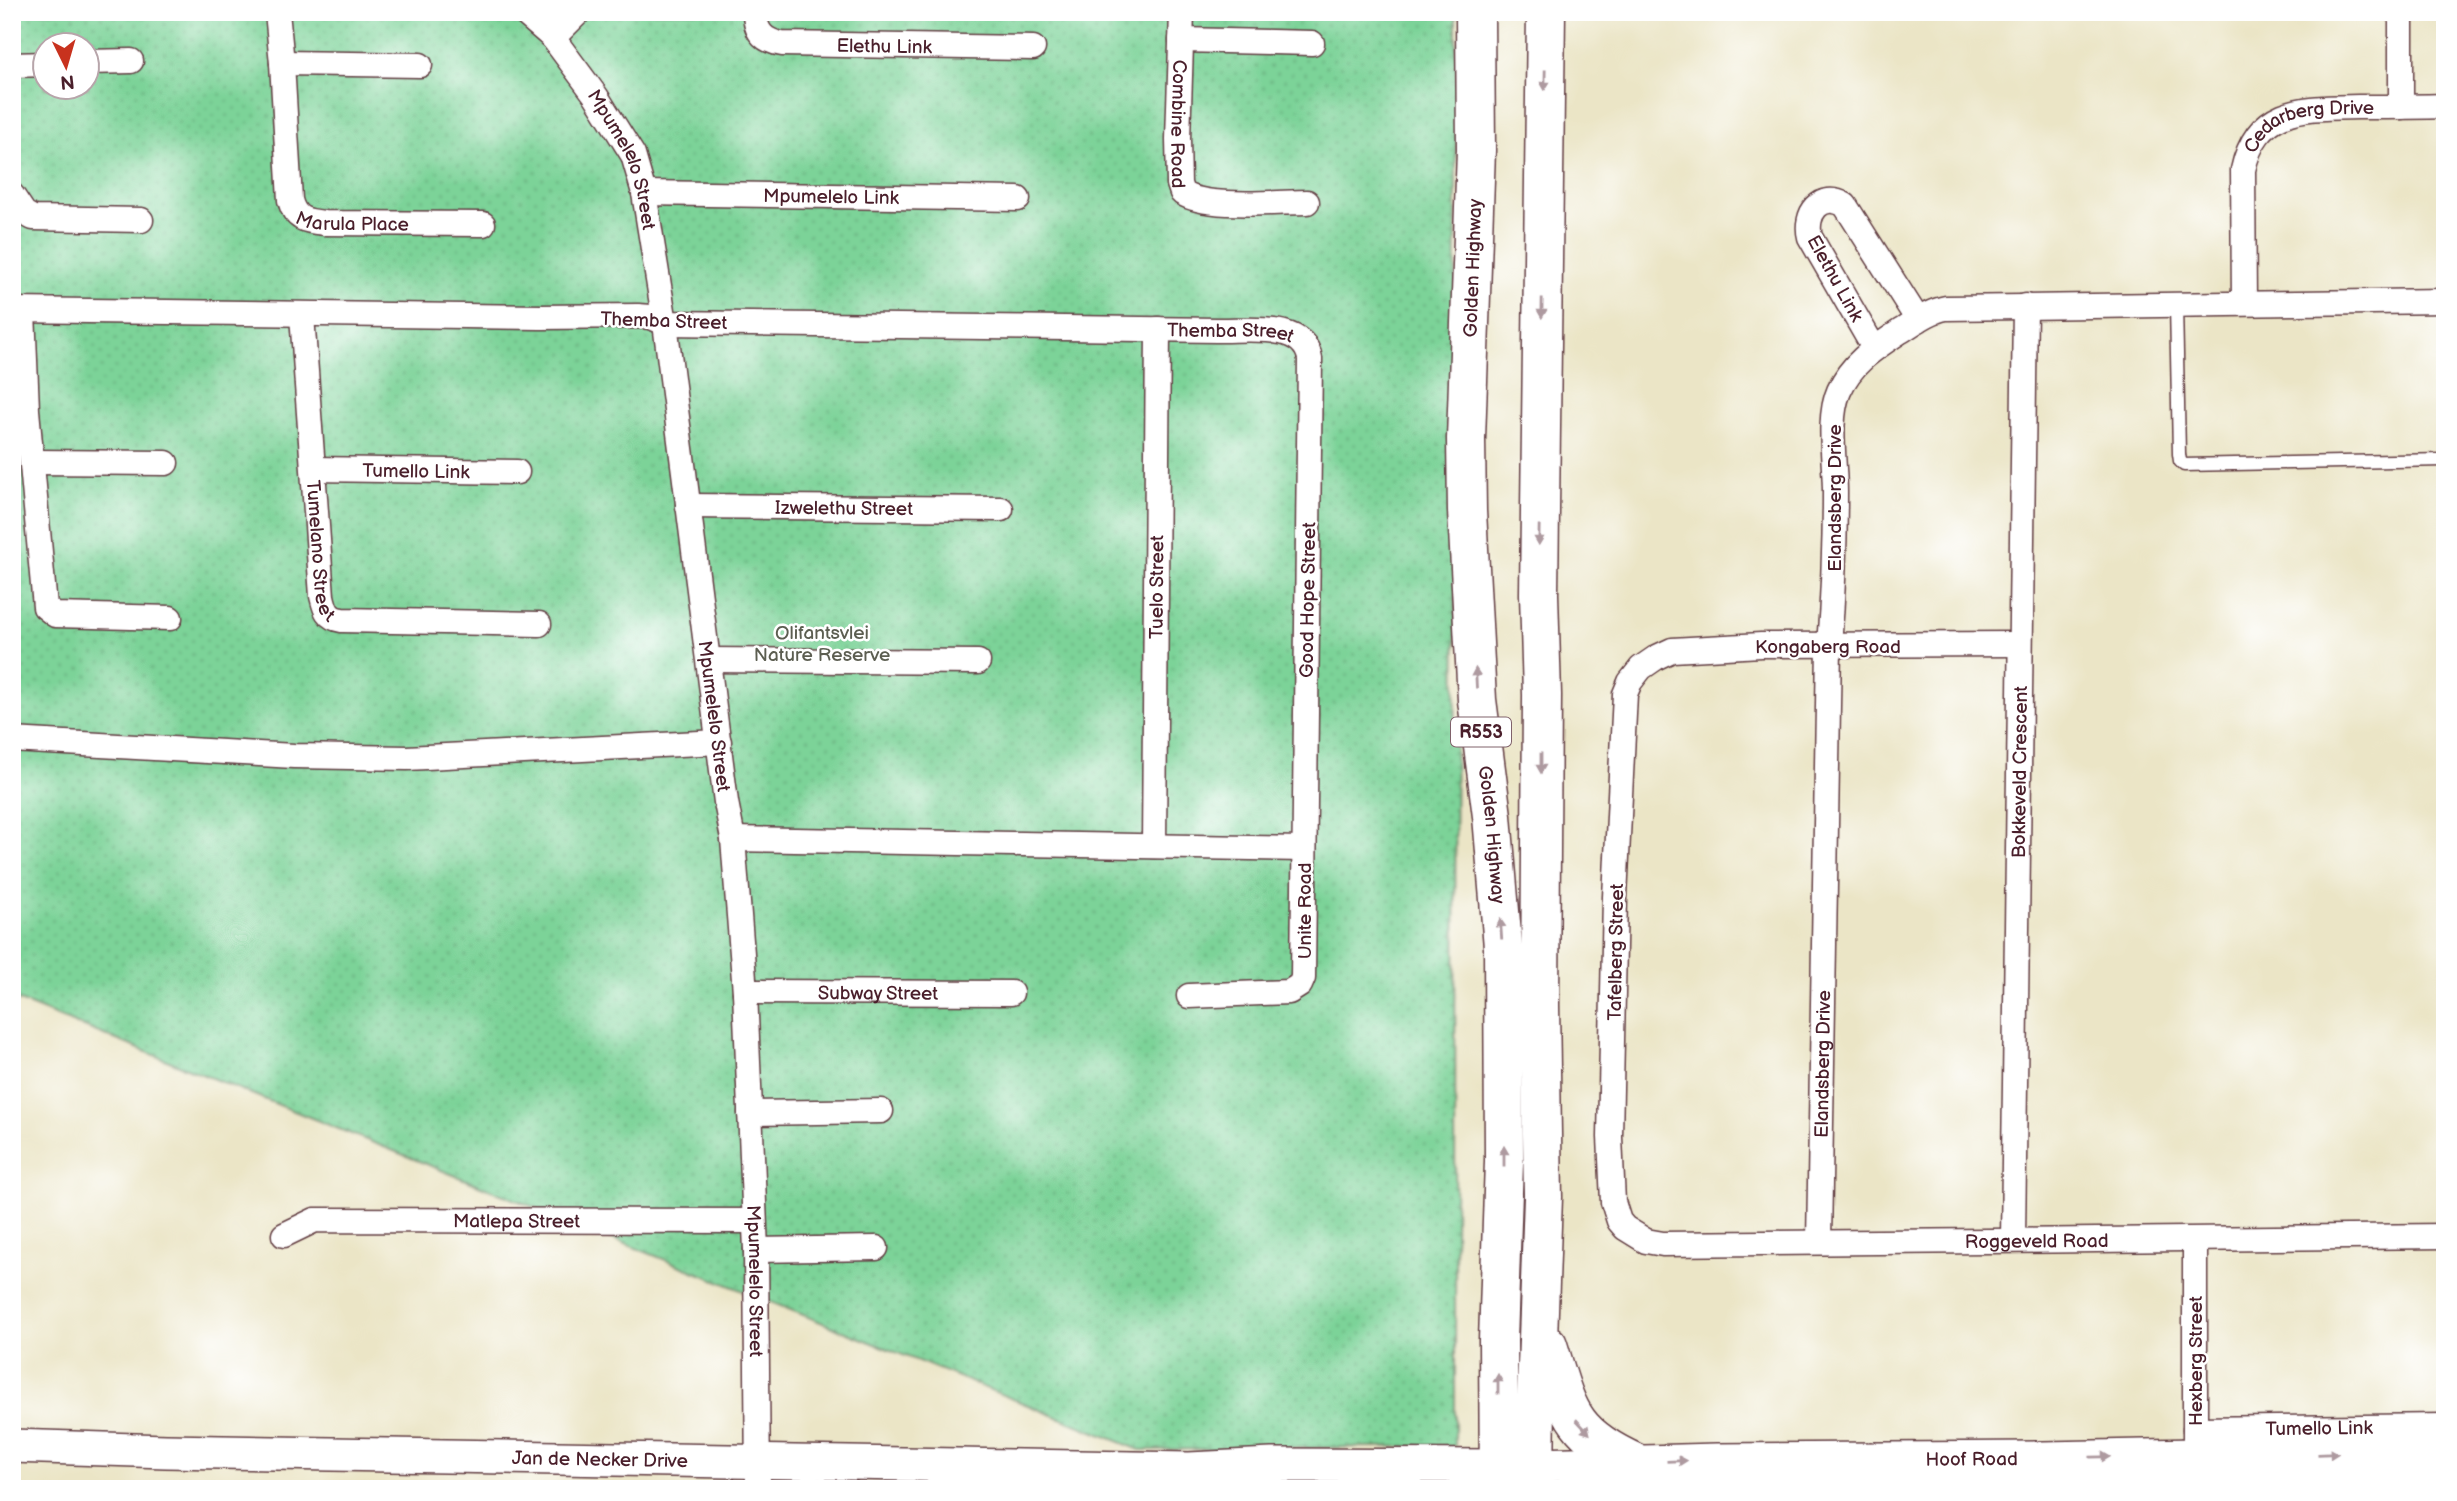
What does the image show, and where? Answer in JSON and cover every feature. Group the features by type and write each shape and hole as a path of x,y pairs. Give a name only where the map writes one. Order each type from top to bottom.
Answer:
{"main road":[{"name":"Golden Highway","path":"1475,12 1476,150 1466,510 1477,700 1492,816 1503,947 1504,1161 1498,1342 1498,1477"},
{"path":"1535,1477 1543,1197 1540,1005 1542,695 1539,594 1546,12"},
{"path":"1540,1320 1566,1405 1581,1427 1614,1453 1634,1479"},
{"name":"Jan de Necker Drive","path":"12,1446 758,1475 1189,1469 1272,1465 1498,1477"},
{"name":"Hoof Road","path":"1595,1489 1717,1460 2044,1477 2195,1455 2445,1450"},
{"name":"Hoof Road","path":"2195,1455 2445,1477"},
{"name":"Jan de Necker Drive","path":"1189,1469 1283,1484 1448,1489"},
{"name":"Hoof Road","path":"1498,1477 1634,1479"}],"street":[{"name":"Marula Place","path":"277,12 289,200 299,219 324,223 483,224"},
{"name":"Mpumelelo Street","path":"523,12 553,38 596,96 633,155 644,193 665,323 733,839 745,992 757,1250 758,1475"},
{"path":"553,38 579,12"},
{"name":"Elethu Link","path":"755,12 756,28 761,35 769,41 782,44 1034,48"},
{"name":"Combine Road","path":"1182,12 1178,138 1179,184 1182,193 1194,200 1210,202 1307,202"},
{"path":"2401,12 2401,107"},
{"path":"1181,40 1312,43"},
{"path":"102,62 131,61"},
{"path":"12,65 32,64"},
{"path":"282,64 420,65"},
{"name":"Cedarberg Drive","path":"2244,303 2243,170 2253,140 2274,120 2304,108 2445,106"},
{"name":"Mpumelelo Link","path":"644,193 1018,199"},
{"path":"12,195 23,213 33,218 141,220"},
{"name":"Elethu Link","path":"1874,348 1810,237 1808,222 1819,206 1835,201 1845,205 1918,320"},
{"name":"Elandsberg Drive","path":"1819,1242 1829,646 1834,590 1835,405 1850,374 1874,348 1918,320 1946,308 2445,301"},
{"name":"Bokkeveld Crescent","path":"2012,1239 2025,306"},
{"path":"17,311 45,607 55,615 170,618"},
{"name":"Themba Street","path":"17,311 638,316 651,317 665,323 1285,332 1298,337 1308,350"},
{"name":"Tumelano Street","path":"302,315 322,596 325,609 331,617 342,621 539,624"},
{"name":"Tuelo Street","path":"1154,846 1158,329"},
{"name":"Good Hope Street","path":"1303,849 1308,350"},
{"path":"33,462 166,463"},
{"name":"Tumello Link","path":"314,469 517,472"},
{"name":"Izwelethu Street","path":"688,506 1000,509"},
{"name":"Kongaberg Road","path":"1642,668 1672,650 1761,645 2020,644"},
{"path":"709,660 978,662"},
{"name":"Tafelberg Street","path":"1632,1235 1619,1221 1616,1213 1611,1137 1615,897 1625,694 1630,682 1642,668"},
{"path":"12,740 294,756 407,758 719,742"},
{"path":"733,839 1303,849"},
{"name":"Unite Road","path":"1189,996 1289,992 1300,985 1304,975 1303,849"},
{"name":"Subway Street","path":"745,992 1011,993"},
{"path":"750,1113 881,1111"},
{"name":"Matlepa Street","path":"284,1235 315,1220 754,1221"},
{"name":"Roggeveld Road","path":"1632,1235 1663,1244 2012,1239 2195,1241 2445,1236"},
{"name":"Hexberg Street","path":"2195,1241 2195,1455"},
{"path":"757,1250 876,1248"},
{"name":"Tumello Link","path":"2195,1455 2445,1426"}],"lane":[{"path":"2176,304 2179,454 2184,465 2445,460"}],"green space":[{"name":"Olifantsvlei Nature Reserve","path":"12,12 1456,12 1455,1446 1140,1450 12,998"}]}
